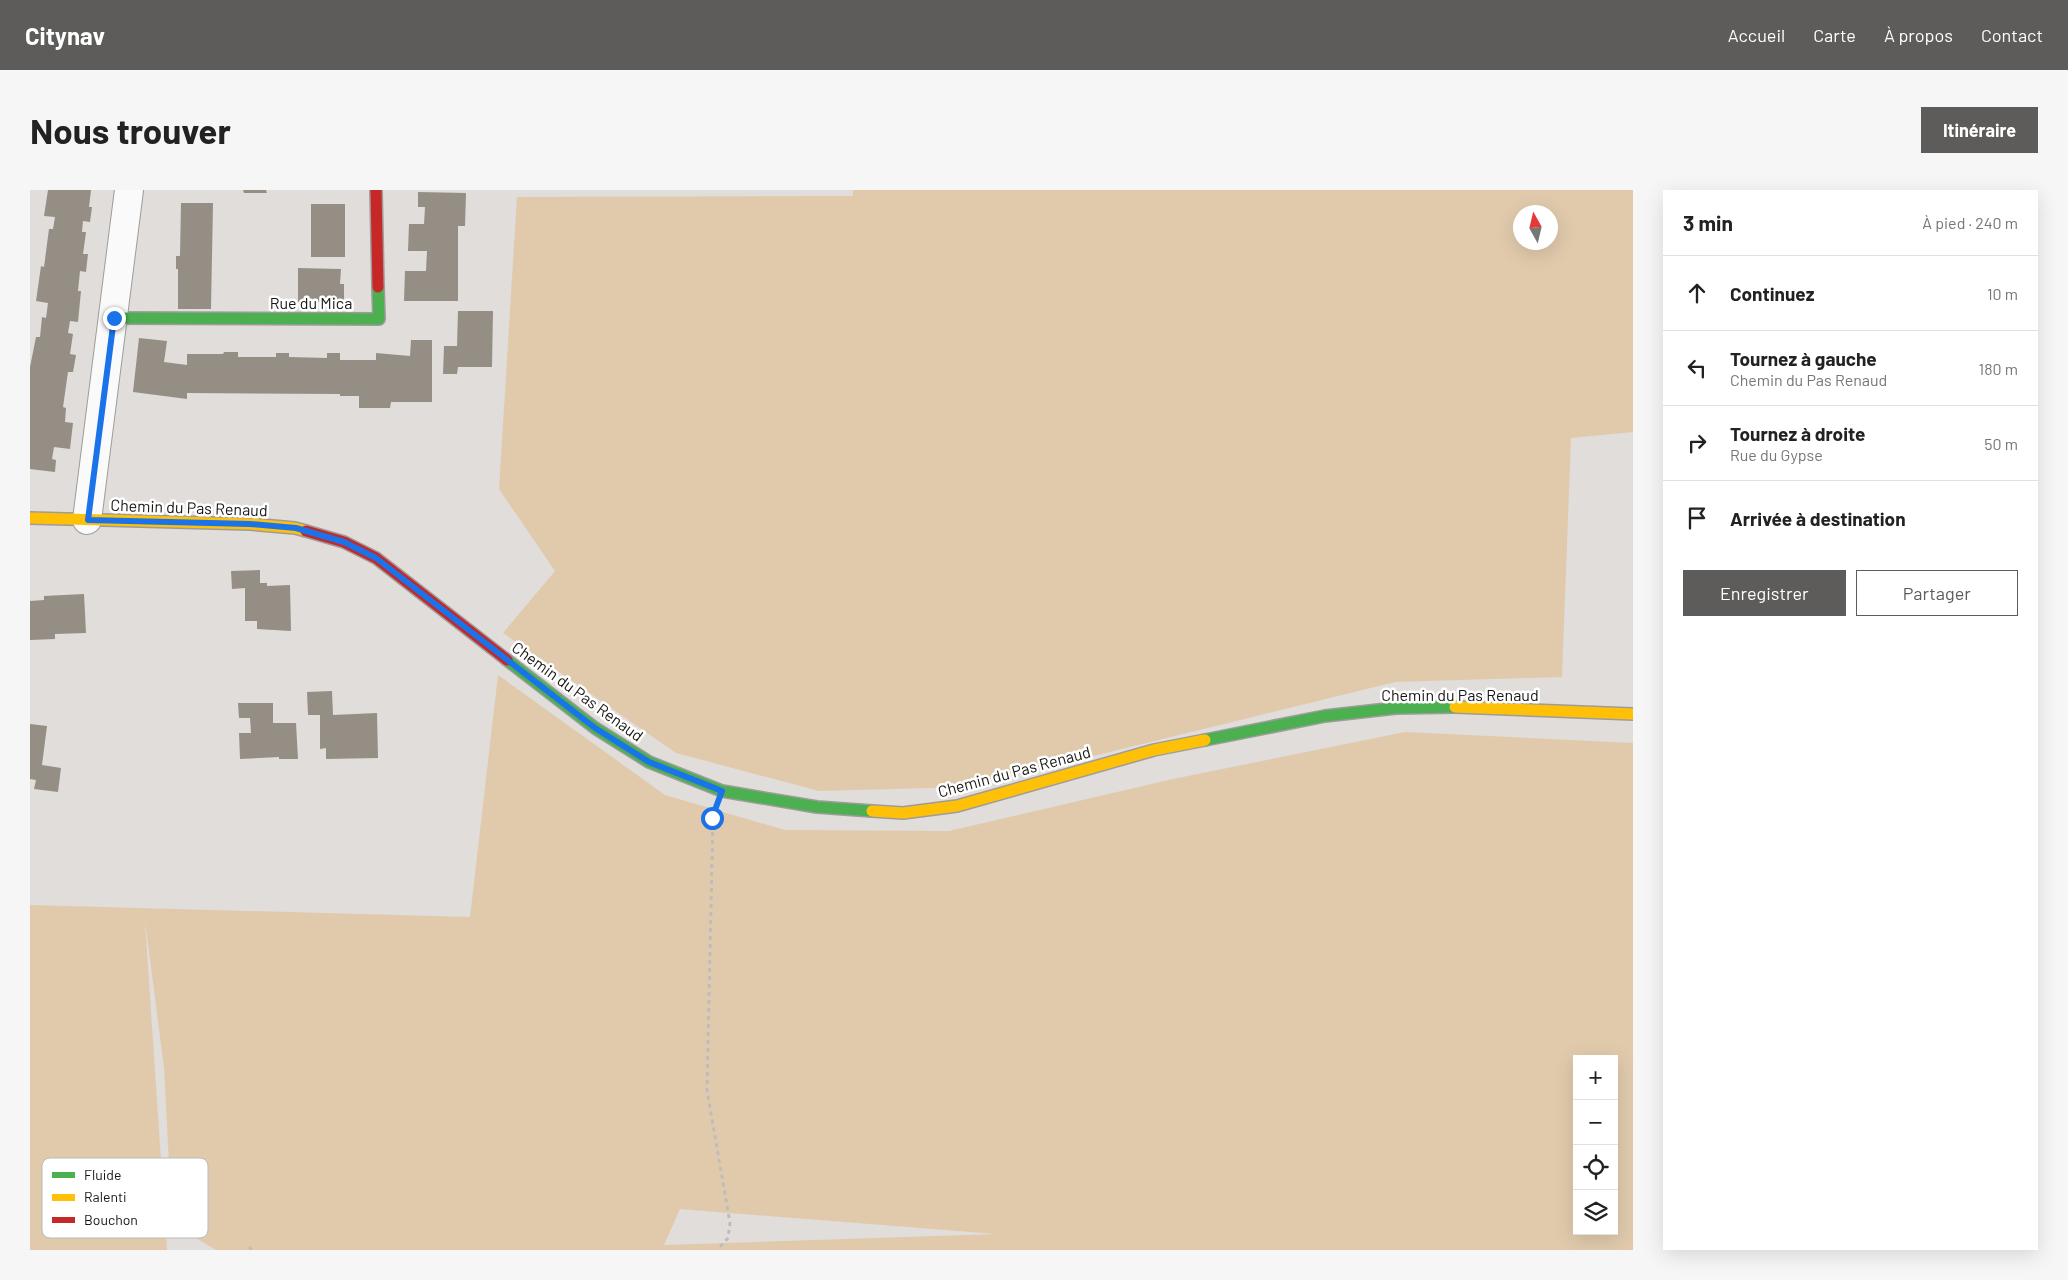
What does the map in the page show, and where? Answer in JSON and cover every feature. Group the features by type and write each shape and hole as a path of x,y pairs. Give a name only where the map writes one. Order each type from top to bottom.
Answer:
{"street":[{"path":"88,520 129,190"},
{"name":"Rue du Mica","path":"114,318 379,319 376,190"},
{"name":"Chemin du Pas Renaud","path":"30,518 259,525 296,528 344,542 376,558 595,728 649,762 722,791 817,808 903,813 957,806 1154,750 1325,716 1396,708 1474,707 1633,714"}],"path":[{"path":"717,1250 728,1238 730,1224 707,1090 712,818 722,791"}],"shaded area":[{"path":"853,190 1633,190 1633,432 1571,438 1562,677 1395,682 967,787 819,791 676,753 503,633 555,571 499,489 517,197 853,196"},
{"path":"498,675 665,795 785,830 949,831 1173,779 1405,732 1633,743 1633,1250 216,1250 196,1238 208,1238 208,1158 169,1158 164,1068 145,921 161,1158 42,1158 42,1238 166,1238 167,1250 30,1250 30,905 470,917","holes":["680,1209 996,1234 664,1245"]}],"building":[{"path":"48,190 91,190 89,207 92,207 90,222 83,221 82,232 86,232 83,254 88,254 86,272 80,271 78,291 81,291 78,322 70,321 68,333 73,334 70,354 76,355 73,372 68,372 63,407 66,408 65,422 73,423 70,449 54,447 52,459 56,460 55,472 30,469 30,367 36,337 40,337 42,317 46,318 48,303 36,301 41,266 44,267 49,229 53,229 55,217 44,216"},
{"path":"243,190 266,190 267,193 244,193"},
{"path":"418,192 466,193 465,226 458,226 458,301 404,301 405,271 426,271 427,251 408,251 409,224 424,224 425,207 418,207"},
{"path":"181,203 213,203 211,309 178,309 178,269 176,269 176,256 180,256"},
{"path":"311,204 345,204 345,257 311,257"},
{"path":"298,268 341,269 340,284 344,284 344,302 298,302"},
{"path":"458,311 493,311 492,367 458,367 457,374 443,374 444,346 457,346"},
{"path":"139,338 167,341 164,362 187,365 187,354 223,354 224,352 238,352 238,357 276,357 276,353 289,353 289,357 327,358 327,353 340,353 340,360 376,360 376,353 410,356 411,340 432,340 432,402 391,402 390,408 359,408 359,396 340,396 340,394 187,393 187,399 133,392"},
{"path":"260,570 260,583 267,583 267,586 290,585 291,631 257,629 257,621 245,621 245,588 232,589 231,571"},
{"path":"84,594 86,633 55,634 55,639 30,640 30,601 44,600 44,596"},
{"path":"332,691 333,715 377,713 378,758 326,759 326,748 320,749 320,715 308,715 307,692"},
{"path":"238,703 273,703 273,723 296,723 298,759 279,759 279,757 240,759 239,733 251,733 250,718 239,718"},
{"path":"30,724 47,726 42,765 61,768 58,792 34,789 36,780 30,779"}],"traffic: fast":[{"path":"114,318 379,319 378,287"},
{"path":"507,660 595,728 649,762 722,791 817,807 872,811"},
{"path":"1205,740 1325,716 1396,708 1455,707"}],"traffic: slow":[{"path":"30,518 250,524 295,528 306,531"},
{"path":"1455,707 1633,714"},
{"path":"872,811 903,813 957,806 1154,750 1205,740"}],"traffic: jam":[{"path":"376,190 378,287"},
{"path":"306,531 344,542 376,558 507,660"}],"route":[{"path":"114,318 88,520 250,524 296,528 344,542 376,558 595,728 649,762 722,791 712,818"}]}
